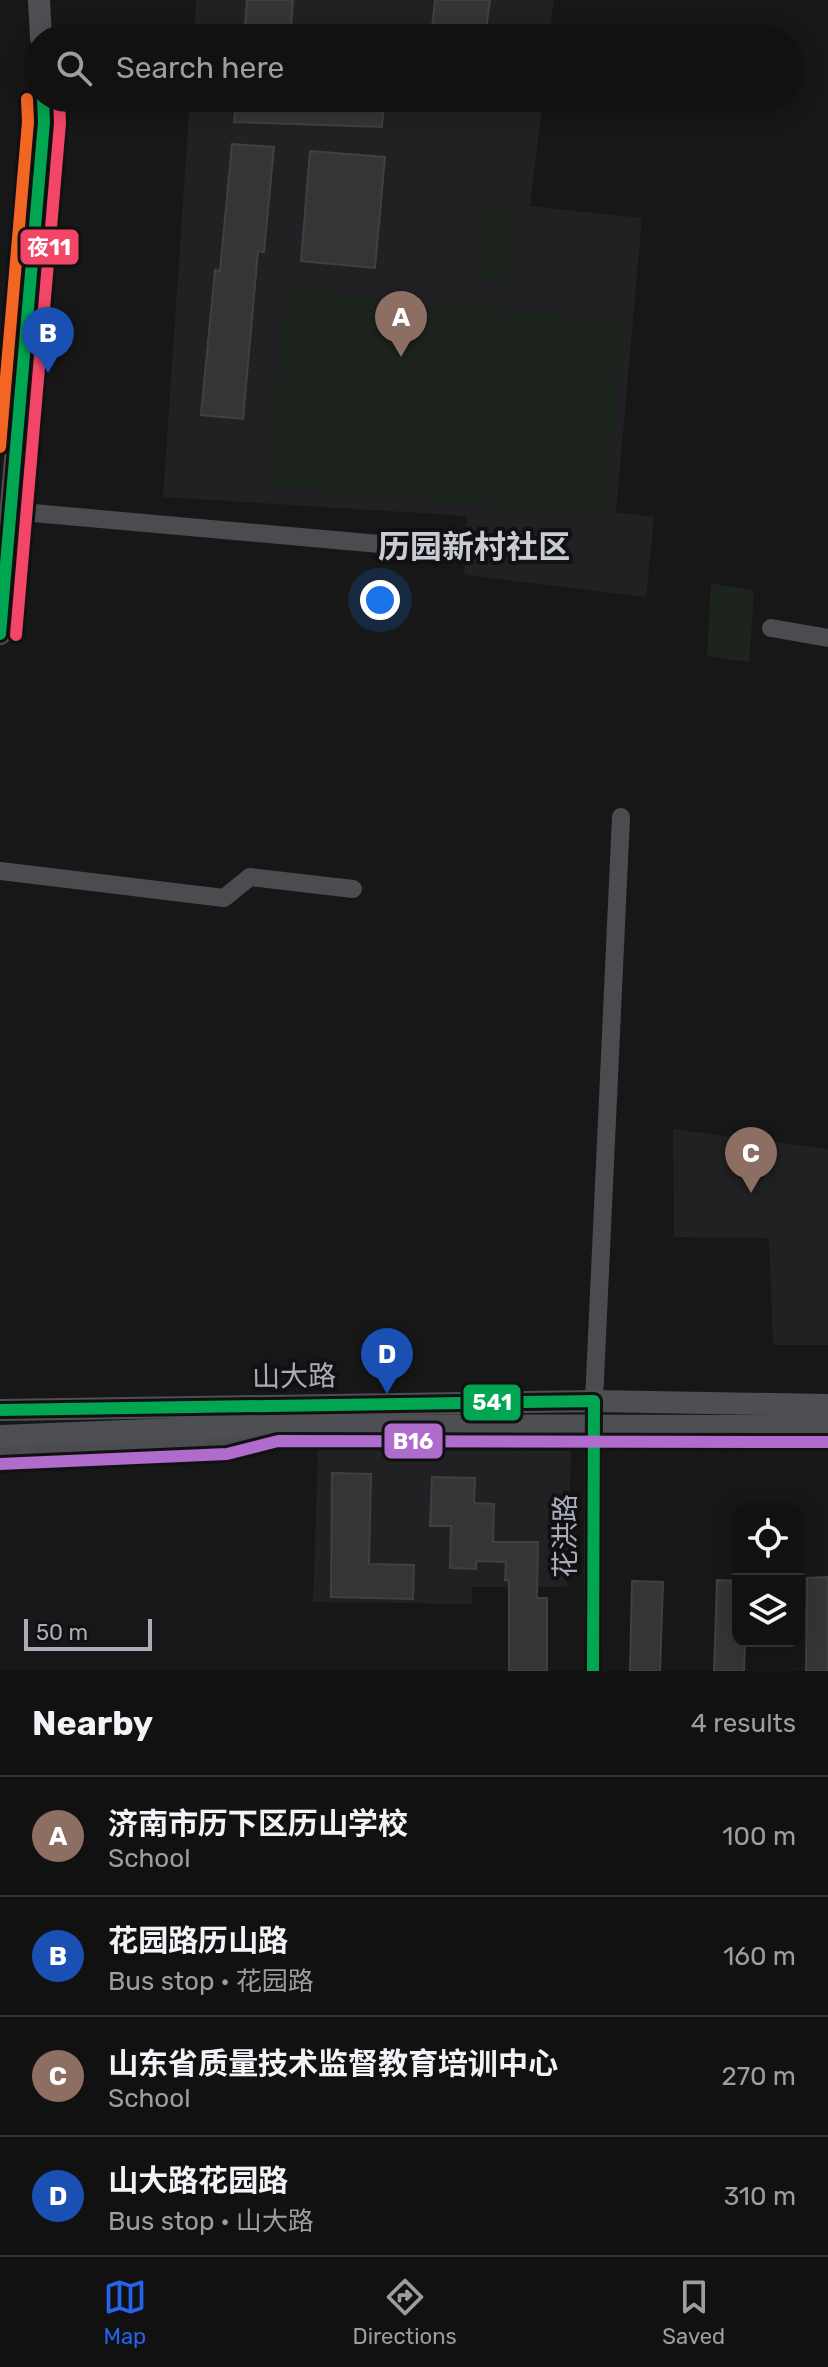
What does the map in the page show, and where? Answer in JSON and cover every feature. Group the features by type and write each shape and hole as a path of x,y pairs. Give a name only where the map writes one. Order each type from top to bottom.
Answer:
{"main road":[{"path":"39,0 40,24"},
{"path":"0,634 44,112"},
{"name":"山大路","path":"0,1436 828,1405"},
{"name":"山大路","path":"0,1410 594,1412 828,1426"}],"street":[{"path":"11,511 413,547"},
{"path":"771,628 828,638"},
{"name":"花洪路","path":"593,1671 594,1412 621,817"},
{"path":"0,871 224,898 250,877 353,889"},
{"name":"山大路","path":"0,1448 226,1438 276,1425"}],"shaded area":[{"path":"196,0 554,0 551,24 195,24"},
{"path":"189,112 541,112 530,206 642,218 616,512 654,517 646,597 464,575 467,516 163,497"},
{"path":"483,209 516,212 510,282 477,280"},
{"path":"286,288 624,321 605,518 266,486"},
{"path":"711,583 754,591 749,662 707,656"},
{"path":"673,1129 828,1149 828,1345 773,1345 769,1238 674,1237"},
{"path":"318,1449 571,1449 567,1587 472,1587 472,1604 313,1602"}],"building":[{"path":"247,0 293,0 291,24 245,24"},
{"path":"435,0 490,0 487,24 432,24"},
{"path":"235,112 383,112 382,127 234,122"},
{"path":"232,144 274,147 264,252 258,251 243,419 201,415 215,270 220,271"},
{"path":"310,151 385,157 375,268 301,261"},
{"path":"332,1473 371,1474 369,1564 414,1565 413,1599 331,1597"},
{"path":"432,1477 475,1478 474,1503 494,1504 493,1542 538,1542 537,1598 547,1598 547,1671 509,1671 509,1581 505,1580 506,1562 476,1561 476,1569 450,1568 451,1526 430,1526"},
{"path":"828,1577 828,1671 806,1671 807,1578"},
{"path":"717,1580 732,1581 732,1647 745,1647 744,1671 714,1671"},
{"path":"632,1581 663,1582 660,1671 630,1671"}],"transit line":[{"path":"0,447 28,112"},
{"name":"541","path":"0,634 44,112"},
{"name":"夜11","path":"16,635 60,112"},
{"name":"541","path":"0,1410 594,1401 593,1671"},
{"name":"B16","path":"0,1464 227,1454 278,1441 828,1442"}],"place":[{"name":"济南市历下区历山学校","path":"401,357"},
{"name":"花园路历山路","path":"48,373"},
{"name":"山东省质量技术监督教育培训中心","path":"751,1193"},
{"name":"山大路花园路","path":"387,1394"}],"district":[{"name":"历园新村社区","path":"474,547"}]}
